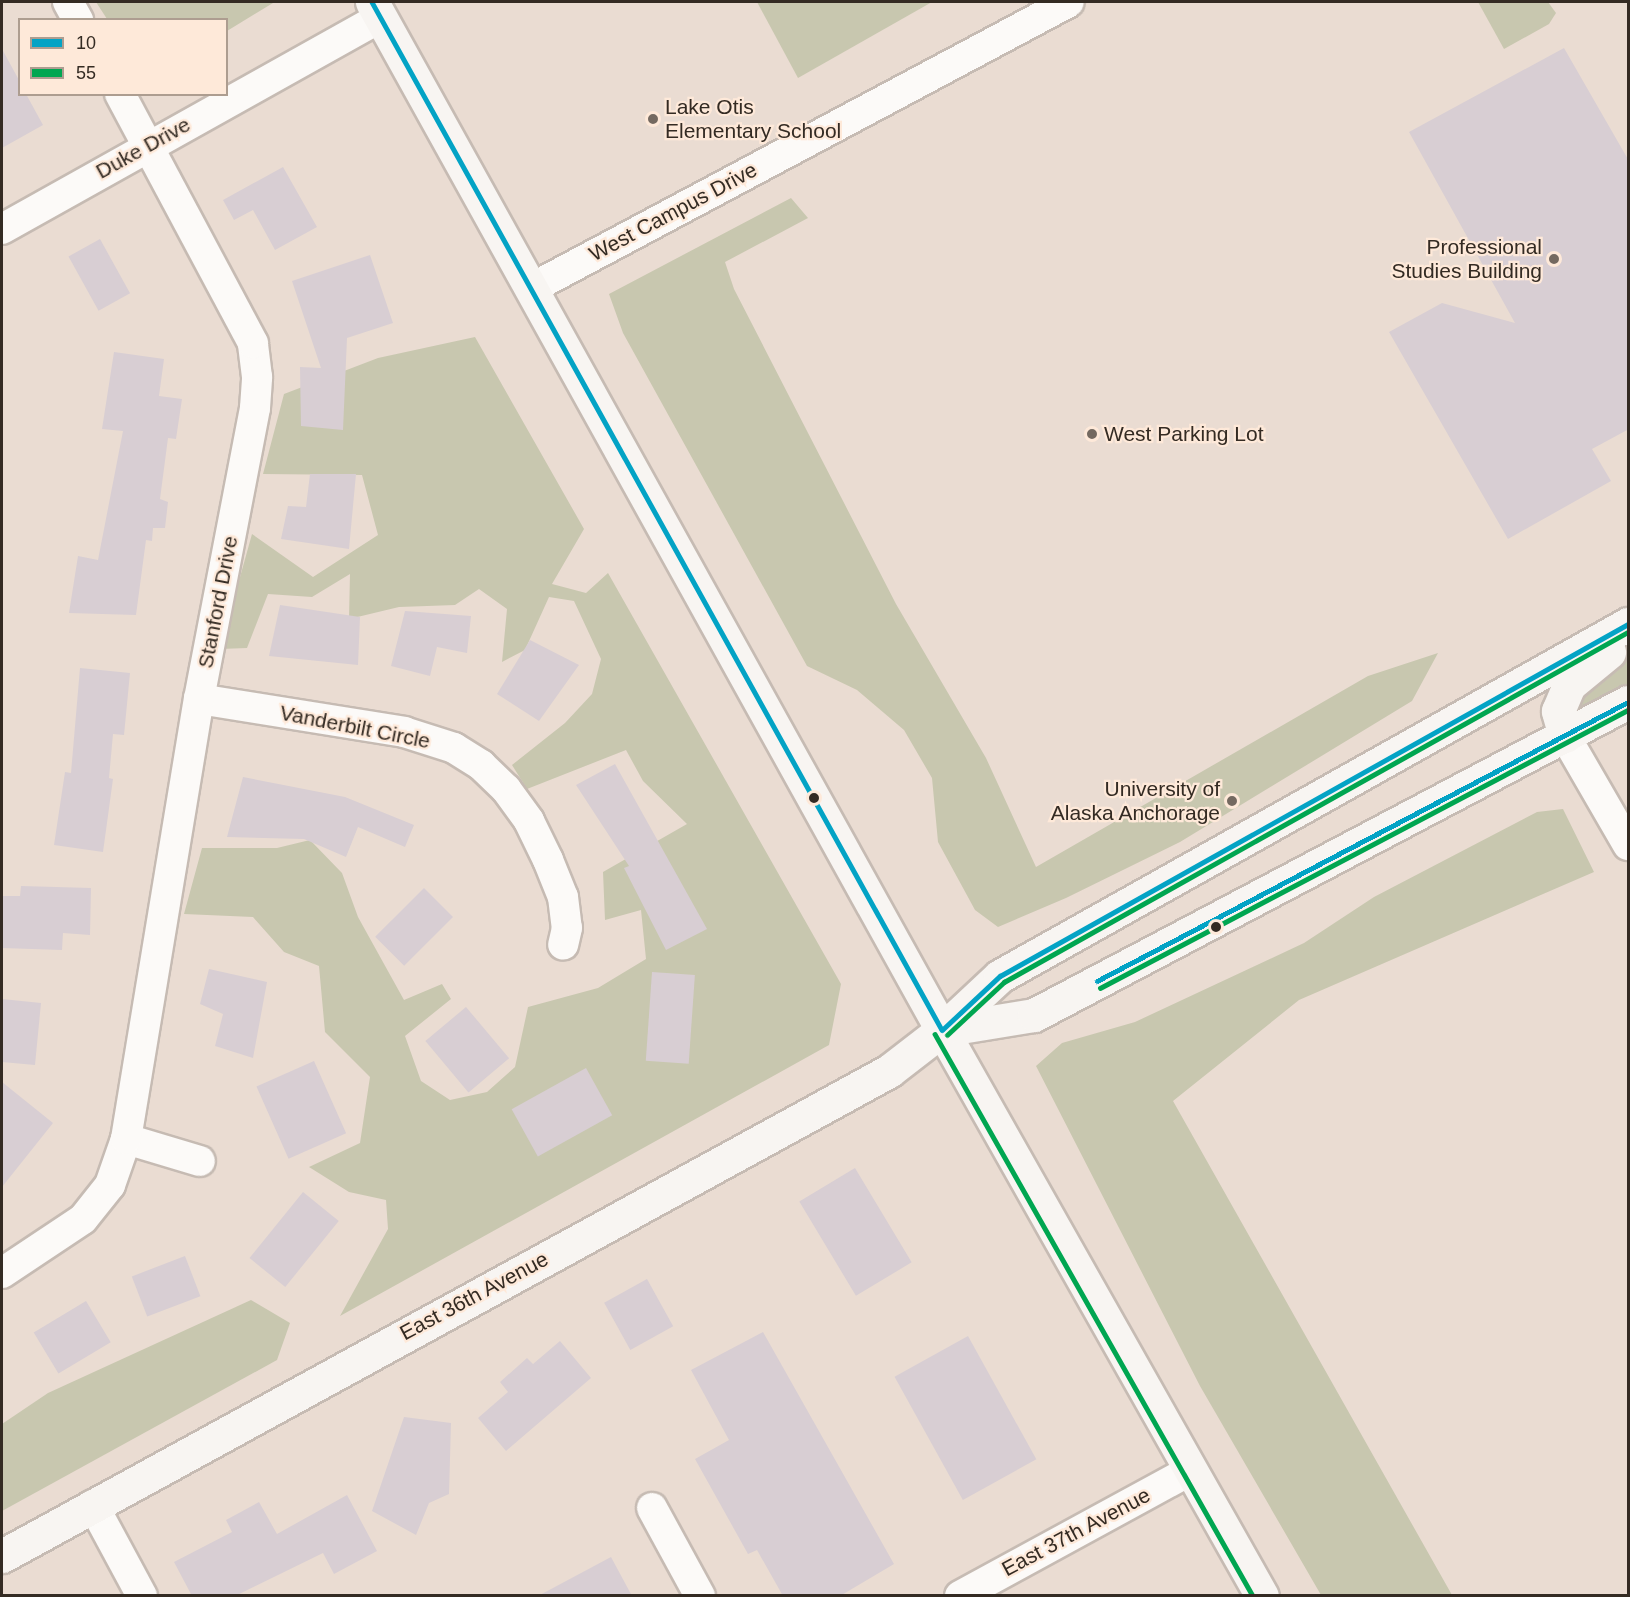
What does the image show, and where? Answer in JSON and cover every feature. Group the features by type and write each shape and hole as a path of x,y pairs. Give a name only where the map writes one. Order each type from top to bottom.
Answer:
{"main road":[{"path":"376,9 942,1030 1262,1596"},
{"name":"East 36th Avenue","path":"2,1556 889,1071 942,1030 1000,976 1629,624"},
{"path":"1565,736 1558,711 1569,685 1599,658 1629,640"},
{"path":"942,1030 1034,1015 1629,702"}],"street":[{"path":"68,2 77,18"},
{"name":"West Campus Drive","path":"532,288 1069,2"},
{"name":"Duke Drive","path":"2,229 149,145 376,9"},
{"name":"Stanford Drive","path":"2,1273 83,1219 111,1185 126,1139 199,699 255,408 257,377 253,343 121,96"},
{"name":"Vanderbilt Circle","path":"199,699 404,732 454,748 481,765 506,789 529,821 548,860 562,897 567,928 563,945"},
{"path":"1565,736 1629,845"},
{"path":"126,1139 200,1161"},
{"name":"East 37th Avenue","path":"960,1596 1191,1470"},
{"path":"93,1505 142,1596"},
{"path":"652,1508 700,1596"}],"green space":[{"path":"96,2 273,3 228,30 228,18 106,18"},
{"path":"757,2 932,2 798,78"},
{"path":"1478,2 1548,2 1556,13 1549,24 1504,49"},
{"path":"791,198 808,218 725,262 734,289 896,604 986,758 1036,867 1368,676 1438,653 1412,701 1180,842 1066,898 998,927 975,910 938,842 932,778 904,730 857,690 807,666 623,333 609,294"},
{"path":"475,337 584,529 552,584 586,593 608,573 841,984 829,1045 340,1316 388,1229 386,1200 349,1192 309,1167 360,1143 370,1077 325,1032 319,966 284,952 253,917 184,914 202,848 277,848 310,840 342,873 358,917 404,1000 442,984 451,999 405,1036 421,1081 450,1100 487,1092 515,1067 528,1007 598,988 646,959 641,910 605,920 603,872 687,824 643,781 626,750 527,789 512,765 565,723 592,694 601,659 574,601 549,597 525,650 502,662 507,609 479,589 455,605 399,607 349,619 350,574 312,597 268,594 247,648 220,649 252,534 313,577 378,535 362,475 263,474 284,394 378,358"},
{"path":"1628,655 1628,684 1579,710 1582,693"},
{"path":"1563,809 1594,872 1299,1000 1173,1101 1452,1595 1321,1595 1200,1386 1036,1066 1062,1043 1135,1022 1304,943 1374,897 1537,812"},
{"path":"251,1300 290,1323 277,1360 2,1511 2,1424 48,1393"}],"building":[{"name":"Professional Studies Building","path":"1564,48 1629,161 1629,429 1592,449 1611,481 1508,539 1389,332 1442,303 1515,323 1409,132"},
{"path":"2,49 18,78 18,96 27,96 43,125 2,148"},
{"path":"283,167 317,227 275,250 253,210 234,220 223,200"},
{"path":"100,239 130,293 99,311 69,256"},
{"path":"370,255 393,323 347,338 343,430 301,426 300,367 321,368 292,281"},
{"path":"114,352 164,359 159,396 182,399 176,439 168,438 160,499 168,502 165,528 153,528 152,541 146,540 136,615 69,613 78,556 98,560 123,431 102,429"},
{"path":"310,474 356,474 349,549 281,539 288,506 306,507"},
{"path":"280,605 360,617 358,665 269,656"},
{"path":"405,611 471,616 467,653 437,647 430,676 391,666"},
{"path":"530,640 579,665 539,721 497,694"},
{"path":"80,668 130,673 124,735 113,734 109,778 113,779 103,852 54,845 65,772 71,773"},
{"path":"615,764 707,929 666,950 624,868 629,866 576,785"},
{"path":"243,777 345,797 414,825 405,847 358,827 346,857 304,839 227,837"},
{"path":"21,886 91,888 90,935 63,933 62,950 2,948 2,896 20,896"},
{"path":"424,888 453,917 404,966 375,937"},
{"path":"209,969 267,982 253,1058 215,1046 223,1014 200,1004"},
{"path":"652,972 695,975 689,1064 646,1061"},
{"path":"2,999 41,1003 35,1065 2,1062"},
{"path":"466,1007 509,1058 468,1092 425,1041"},
{"path":"314,1061 346,1133 289,1159 256,1087"},
{"path":"586,1068 612,1115 538,1156 512,1109"},
{"path":"2,1082 53,1123 2,1187"},
{"path":"855,1168 912,1262 856,1296 799,1201"},
{"path":"303,1192 339,1221 285,1287 250,1258"},
{"path":"185,1256 200,1296 147,1317 132,1276"},
{"path":"647,1279 673,1326 630,1350 604,1303"},
{"path":"86,1301 111,1342 58,1374 34,1332"},
{"path":"763,1332 894,1564 840,1596 783,1596 757,1550 748,1554 695,1459 729,1440 691,1370"},
{"path":"968,1336 1036,1459 963,1500 895,1377"},
{"path":"560,1341 591,1378 506,1451 478,1418 508,1392 500,1382 527,1358 533,1364"},
{"path":"404,1417 451,1423 449,1494 429,1503 416,1535 372,1511"},
{"path":"347,1495 377,1551 334,1574 323,1553 235,1596 192,1596 174,1562 232,1532 226,1520 259,1502 277,1534"},
{"path":"611,1557 632,1596 538,1596"}],"transit line":[{"name":"10","path":"372,2 942,1030"},
{"name":"10","path":"942,1030 1000,976 1628,624"},
{"name":"55","path":"947,1035 1004,982 1628,632"},
{"name":"10","path":"1097,981 1628,702"},
{"name":"55","path":"1100,988 1628,710"},
{"name":"55","path":"935,1034 1253,1596"}],"place":[{"name":"Lake Otis Elementary School","path":"653,119"},
{"name":"Professional Studies Building","path":"1554,259"},
{"name":"West Parking Lot","path":"1092,434"},
{"name":"University of Alaska Anchorage","path":"1232,801"}]}
